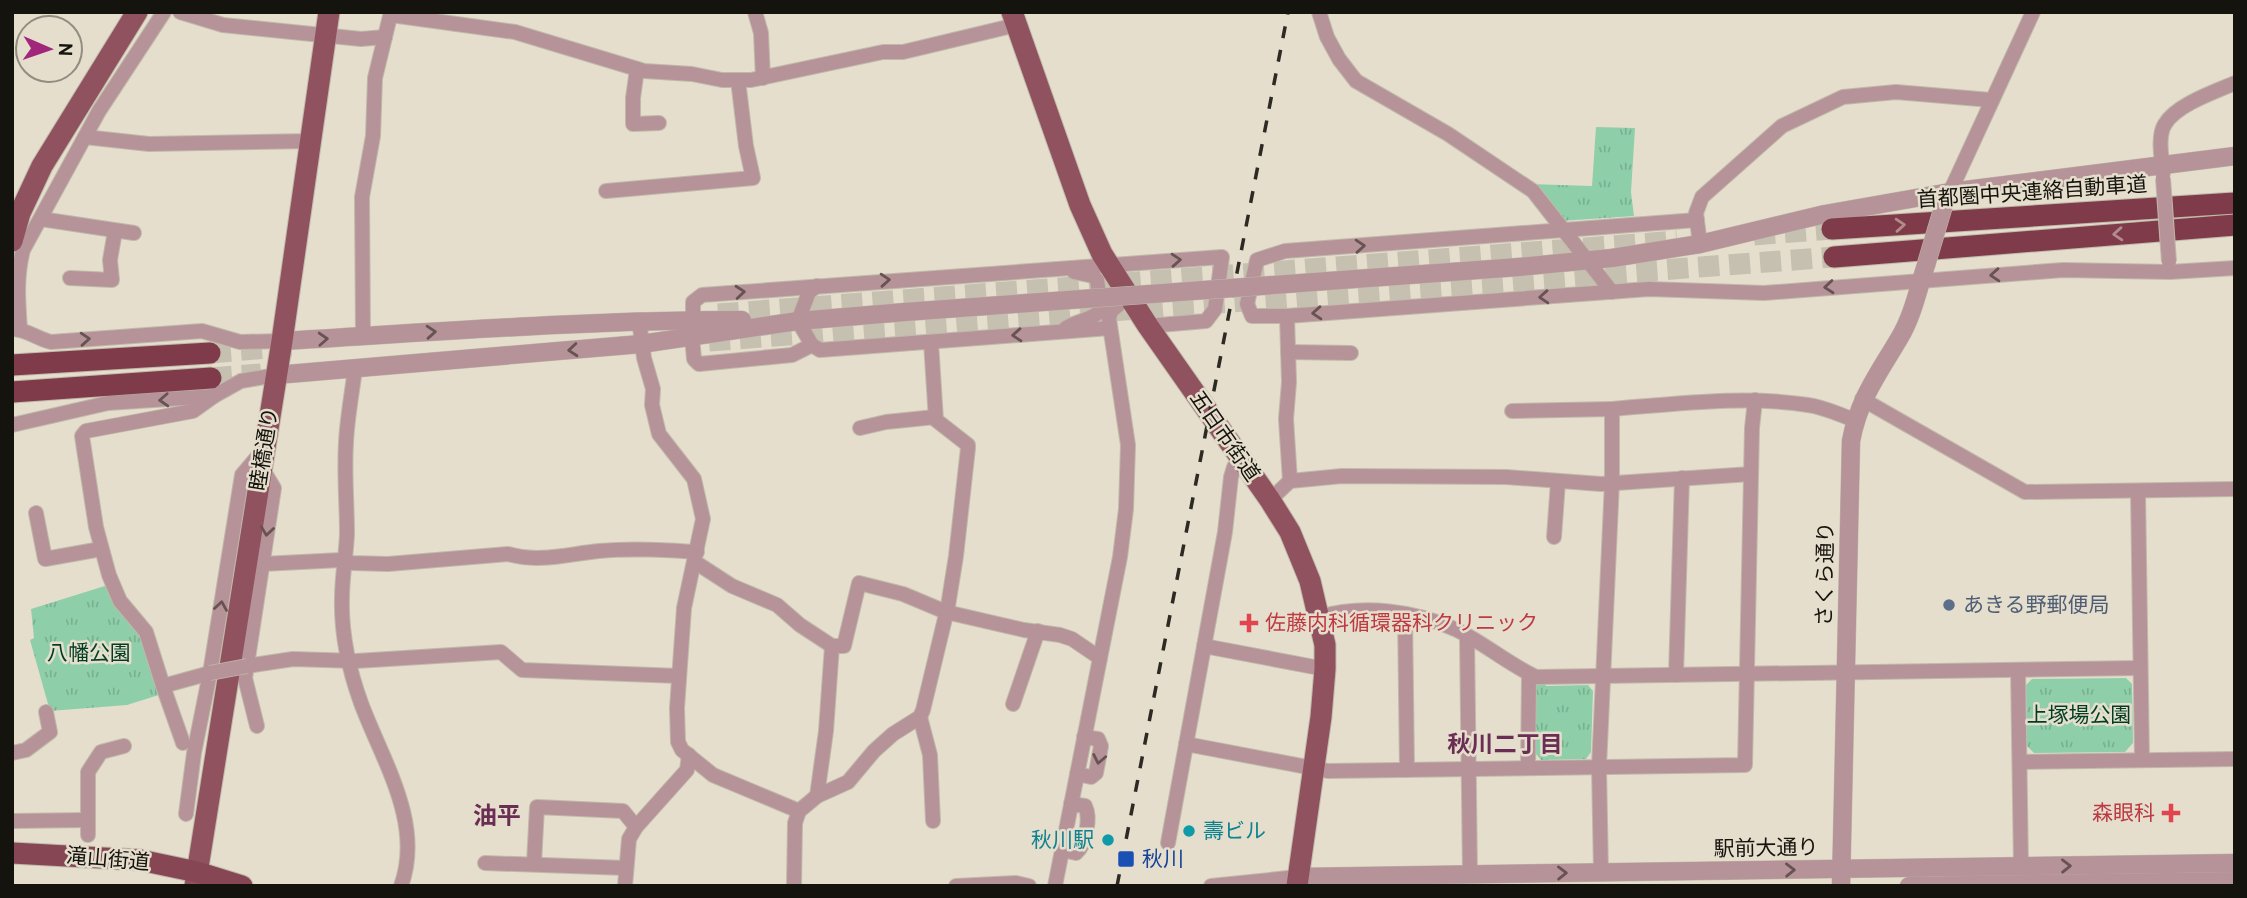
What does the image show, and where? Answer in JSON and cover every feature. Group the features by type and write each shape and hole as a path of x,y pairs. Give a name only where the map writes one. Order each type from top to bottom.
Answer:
{"highway":[{"path":"2146,209 2235,196"},
{"name":"首都圏中央連絡自動車道","path":"1832,229 2235,202"},
{"path":"1834,257 2235,225"},
{"path":"12,365 210,353"},
{"path":"12,391 213,387"},
{"name":"滝山街道","path":"12,853 140,860 196,879 242,886"}],"main road":[{"path":"12,241 20,213 41,166 137,12"},
{"name":"睦橋通り","path":"196,879 282,341 330,12"},
{"name":"五日市街道","path":"1014,18 1080,205 1108,265 1270,500 1302,558 1320,617 1325,645 1325,669 1321,717 1297,881"}],"street":[{"path":"164,12 131,60 85,137 23,250 18,267 16,329 51,342 202,331 240,342 282,341 639,320 692,329"},
{"path":"180,12 223,25 361,39 385,37"},
{"path":"755,12 761,33 763,78"},
{"path":"1319,12 1327,37 1339,60 1356,81 1448,134 1516,178 1545,204 1612,292"},
{"path":"1948,196 1961,173 1991,100 2033,12"},
{"path":"363,336 362,197 373,136 375,78 391,14 515,32 638,69 738,80 763,78 883,52 903,52 1014,18"},
{"path":"638,69 633,98 634,124 659,123"},
{"path":"606,191 753,178 738,80"},
{"path":"2169,267 2163,126 2176,111 2235,83"},
{"path":"1700,244 1696,213 1702,197 1782,126 1843,97 1896,92 1991,100"},
{"path":"85,137 149,144 311,141"},
{"path":"12,425 108,403 276,375 641,344 692,329 1587,261 1700,244 1825,214 1948,196 2163,172 2235,156"},
{"name":"さくら通り","path":"1841,877 1851,441 1862,399 1910,315 1948,196"},
{"path":"40,219 134,233"},
{"path":"1697,220 1285,251 1257,260 1247,304 1252,316 1287,316 1649,289 1764,293 1924,272 2235,268"},
{"path":"70,278 112,280 110,260 115,231"},
{"path":"812,345 792,355 699,365 694,359 693,302 702,295 1223,257 1215,309 1206,321 1148,326"},
{"path":"1056,268 1093,276 1097,280 1101,310 1096,316 1067,326 1063,332"},
{"path":"798,321 809,292 817,286"},
{"path":"1055,886 1120,557 1127,496 1128,445 1110,328 1111,311 1129,296"},
{"path":"1287,316 1289,382 1286,419 1290,481"},
{"path":"639,320 641,344 653,389 652,405 659,434 694,479 703,519 684,601 678,742 682,750 713,775 799,811"},
{"path":"798,321 812,345 820,350 1110,328"},
{"path":"931,342 936,421 968,445 956,556 946,612 920,717 930,755 933,821"},
{"path":"1288,352 1351,352"},
{"path":"355,369 346,443 346,562 342,598 348,660 361,703 386,759 405,820 409,857 401,886"},
{"path":"183,743 146,632 120,601 101,549 82,436 86,431 193,411 213,387"},
{"path":"1862,399 2025,492 2235,489"},
{"path":"1186,744 1328,771 1745,765 1755,400"},
{"path":"1512,411 1755,400 1811,405 1855,420"},
{"path":"1601,873 1599,767 1612,482 1612,408"},
{"path":"860,428 886,422 935,417"},
{"path":"186,814 242,475 262,458 274,488 246,678 257,726"},
{"path":"1168,843 1229,508 1231,477 1234,467 1243,461"},
{"path":"1270,500 1290,481 1342,476 1506,477 1558,482 1612,482 1751,474"},
{"path":"1676,675 1682,478"},
{"path":"1554,537 1558,482"},
{"path":"2138,492 2141,760"},
{"path":"36,513 46,559 101,549"},
{"path":"262,564 388,564 508,554 542,559 643,548 696,557 733,586 777,605 800,625 832,646 844,646 859,583 903,594 946,612 1072,639 1100,658"},
{"path":"1320,617 1360,610 1405,614 1428,620 1467,636 1536,677 2140,668"},
{"path":"1405,614 1407,770"},
{"path":"1013,704 1038,631"},
{"path":"1467,636 1470,875"},
{"path":"817,796 826,731 832,646"},
{"path":"1204,646 1325,669"},
{"path":"163,686 210,673 293,659 356,661 501,652 522,670 679,676"},
{"path":"2018,670 2022,879"},
{"path":"1528,768 1529,674"},
{"path":"12,753 26,750 51,732 46,712"},
{"path":"794,886 795,823 799,811 817,796 848,782 874,751 893,734 920,717"},
{"path":"88,835 88,772 101,752 123,744"},
{"path":"625,886 629,839 635,827 687,770 689,755"},
{"path":"2020,762 2235,759"},
{"path":"534,863 537,807 623,811 635,827"},
{"path":"12,821 88,820"},
{"path":"485,863 626,868"},
{"name":"駅前大通り","path":"1909,886 2235,863"},
{"name":"駅前大通り","path":"1297,881 1601,873 2235,881"},
{"path":"1211,886 1297,881"},
{"path":"956,886 1017,883 1029,886"}],"green space":[{"path":"1596,127 1635,128 1631,192 1634,216 1561,221 1529,184 1592,186"},
{"name":"八幡公園","path":"108,585 142,635 162,694 127,705 50,711 30,640 34,638 31,609"},
{"name":"上塚場公園","path":"2126,678 2132,684 2133,743 2125,752 2034,753 2027,746 2026,685 2032,679"},
{"path":"1536,683 1545,683 1546,686 1588,685 1593,691 1591,752 1586,759 1541,760 1536,754 1536,699 1533,687"}],"tunnel":[{"path":"1754,235 1832,229"},
{"path":"718,314 1677,241"},
{"path":"709,341 1834,257"},
{"path":"210,353 291,346"},
{"path":"211,378 261,374"}],"railway":[{"path":"1117,886 1288,12"}],"place":[{"name":"あきる野郵便局","path":"1949,605"},
{"name":"佐藤内科循環器科クリニック","path":"1249,623"},
{"name":"森眼科","path":"2171,813"},
{"name":"壽ビル","path":"1189,831"},
{"name":"秋川駅","path":"1108,840"},
{"name":"秋川","path":"1126,859"}],"district":[{"name":"秋川二丁目","path":"1505,744"},
{"name":"油平","path":"497,816"}]}
